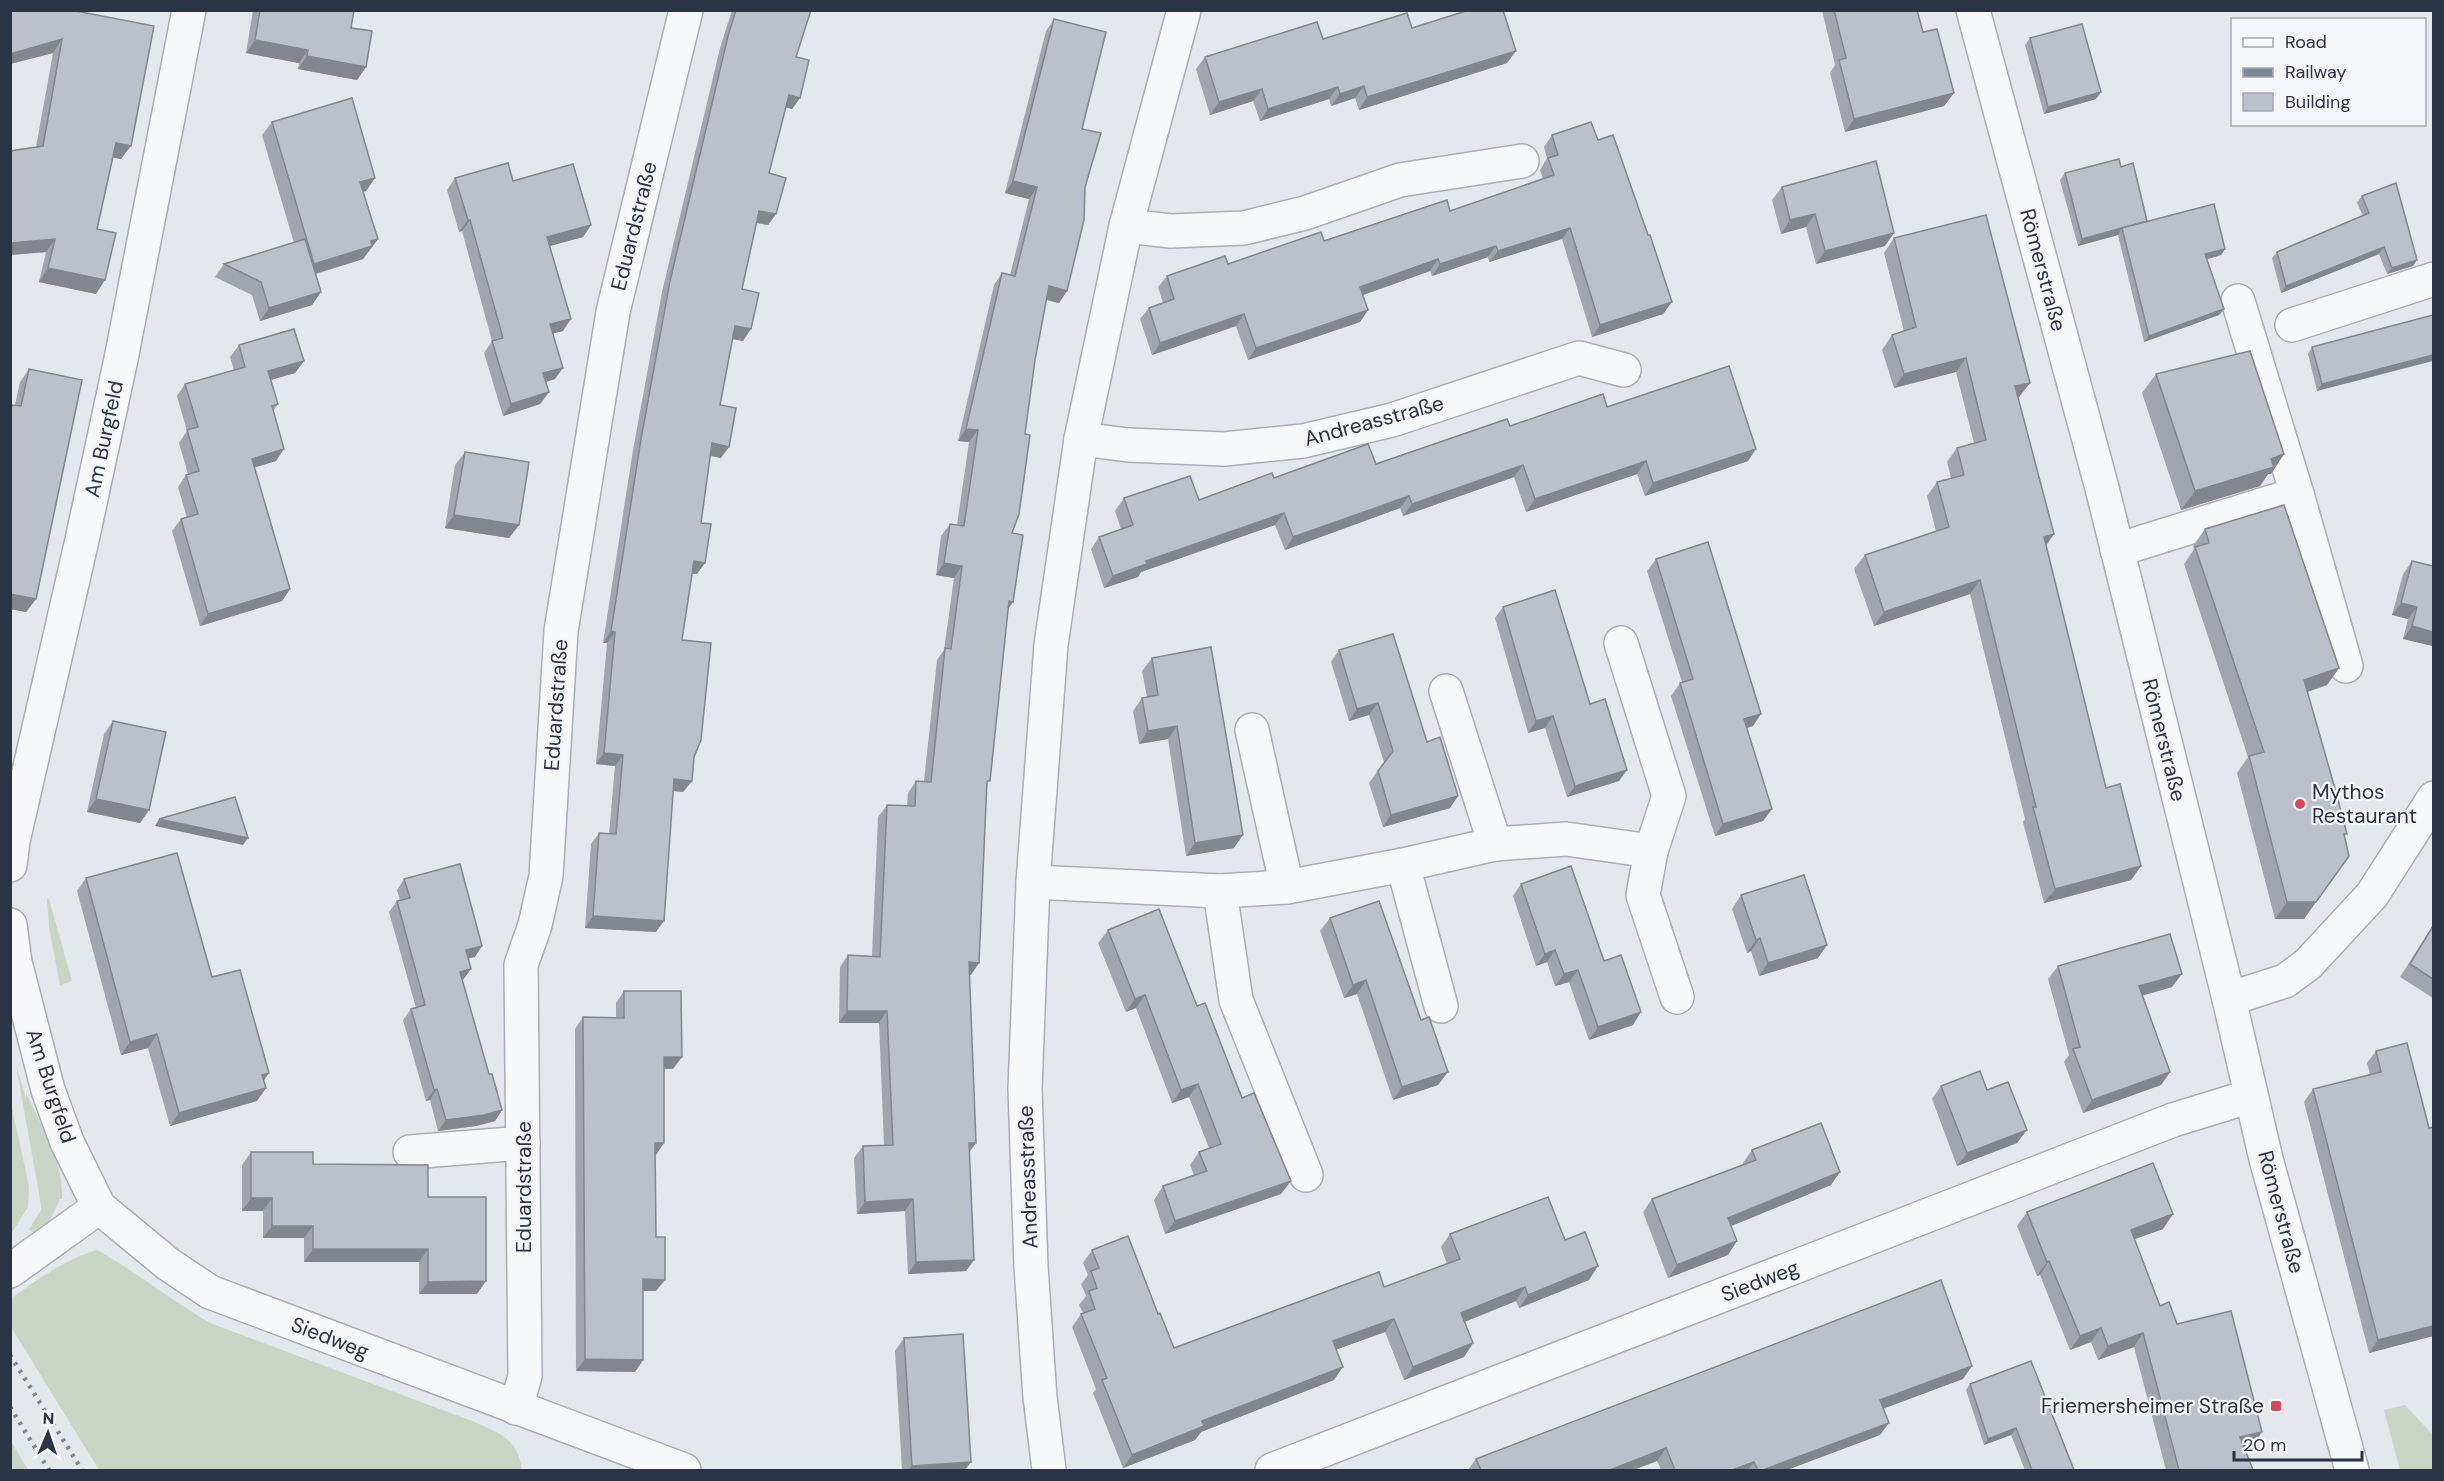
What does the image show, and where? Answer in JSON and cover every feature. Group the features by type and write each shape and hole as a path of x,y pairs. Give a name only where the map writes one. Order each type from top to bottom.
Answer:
{"street":[{"name":"Am Burgfeld","path":"10,865 13,841 80,552 121,359 189,10"},
{"name":"Eduardstraße","path":"516,1408 525,1376 521,965 535,925 546,876 561,631 613,312 686,10"},
{"name":"Andreasstraße","path":"1049,1470 1040,1397 1031,1267 1025,1089 1033,882 1051,645 1082,439 1126,226 1184,10"},
{"name":"Römerstraße","path":"1973,10 2117,550 2229,999 2266,1159 2352,1470"},
{"path":"1126,226 1171,231 1244,228 1305,213 1400,180 1522,161"},
{"path":"2292,325 2433,279"},
{"path":"2238,301 2346,666"},
{"name":"Andreasstraße","path":"1082,439 1128,445 1224,449 1303,441 1392,420 1580,358 1624,370"},
{"path":"2117,550 2296,494"},
{"path":"1621,643 1669,796 1651,851 1643,896 1677,997"},
{"path":"1446,691 1495,844"},
{"path":"1252,730 1287,887"},
{"path":"2229,999 2285,981 2308,964 2372,895 2433,798"},
{"path":"1033,882 1220,891 1287,887 1403,865 1495,844 1566,839 1651,851"},
{"path":"1403,865 1441,1006"},
{"path":"1220,891 1236,999 1306,1175"},
{"name":"Am Burgfeld","path":"10,925 15,962 48,1090 67,1142 99,1207"},
{"name":"Siedweg","path":"1272,1470 2173,1120 2251,1096"},
{"path":"410,1152 523,1143"},
{"path":"10,1271 99,1207"},
{"name":"Siedweg","path":"99,1207 168,1264 210,1292 684,1470"}],"green space":[{"path":"47,899 49,899 72,981 60,985 49,927"},
{"path":"16,1065 26,1099 26,1093 55,1157 62,1185 62,1199 50,1220 33,1233 29,1229 41,1210 41,1205"},
{"path":"10,1099 29,1186 28,1207 11,1234"},
{"path":"97,1250 210,1323 499,1433 512,1444 520,1459 522,1470 99,1470 11,1327 11,1298 63,1264"},
{"path":"2405,1405 2433,1435 2433,1470 2400,1470 2384,1410"},
{"path":"11,1441 28,1470 11,1470"}],"building":[{"path":"10,10 71,10 154,26 131,146 116,143 97,229 116,233 105,280 48,268 55,239 10,243 10,151 43,146 62,39 10,54"},
{"path":"260,10 354,10 351,28 372,31 366,67 307,56 308,50 255,40"},
{"path":"736,10 811,10 796,57 809,60 800,98 789,95 769,173 786,178 776,214 759,211 742,289 759,293 751,329 735,326 720,405 736,408 729,447 712,443 701,523 711,524 705,563 694,561 682,640 711,643 701,740 694,757 692,781 674,779 664,921 593,916 599,833 616,834 623,755 604,753 615,632 611,631 641,439 670,281"},
{"path":"1469,10 1503,10 1516,51 1367,97 1364,86 1340,94 1338,87 1268,109 1262,89 1219,102 1205,57 1317,22 1323,39 1407,13 1412,28"},
{"path":"1834,10 1917,10 1923,32 1937,29 1954,93 1854,119 1839,60 1846,58"},
{"path":"1054,19 1106,32 1082,129 1101,133 1085,187 1084,220 1067,291 1049,286 1035,360 1025,434 1030,435 1019,514 1012,533 1023,535 1013,602 1009,601 990,781 987,781 979,963 969,962 976,1143 969,1143 974,1260 916,1262 913,1199 865,1202 863,1146 893,1145 887,1011 847,1011 848,955 880,957 887,805 915,806 916,781 931,782 945,648 951,649 962,566 944,563 950,524 964,526 978,430 966,429 1002,273 1015,276 1037,187 1013,181"},
{"path":"2082,24 2101,92 2048,107 2030,38"},
{"path":"352,98 375,178 360,182 378,239 371,241 372,246 314,264 272,122"},
{"path":"1591,122 1598,140 1613,135 1672,302 1600,325 1570,228 1498,251 1496,246 1440,264 1438,259 1360,287 1368,310 1256,348 1244,314 1160,343 1149,308 1174,299 1167,276 1225,256 1228,264 1321,232 1324,241 1447,200 1450,211 1554,175 1548,158 1558,155 1552,135"},
{"path":"2119,159 2121,167 2133,163 2147,221 2082,239 2065,173"},
{"path":"1876,161 1894,233 1825,251 1815,214 1790,220 1782,187"},
{"path":"508,163 513,181 573,164 591,225 547,237 571,319 550,324 563,368 543,373 549,392 511,404 492,341 503,338 470,220 468,220 455,178"},
{"path":"2396,183 2417,260 2392,268 2384,247 2286,286 2277,252 2369,213 2362,196"},
{"path":"2214,204 2225,249 2205,254 2224,309 2149,336 2122,228"},
{"path":"1986,215 2030,383 2015,386 2054,534 2044,537 2106,788 2120,784 2141,866 2055,889 2033,807 2036,807 1980,580 1884,612 1865,555 1949,527 1937,482 1964,475 1957,448 1986,440 1966,358 1904,374 1892,335 1916,327 1894,238"},
{"path":"305,239 321,292 269,308 261,282 224,264"},
{"path":"2433,315 2433,355 2322,384 2312,347"},
{"path":"294,329 304,361 268,371 278,404 272,406 284,449 252,459 290,589 208,614 181,519 198,514 186,475 199,471 187,430 198,427 185,384 245,367 239,345"},
{"path":"2250,351 2284,454 2271,459 2274,467 2195,491 2156,374"},
{"path":"1729,366 1756,449 1653,483 1646,461 1535,499 1523,465 1412,504 1409,496 1293,537 1284,513 1146,561 1147,564 1113,576 1099,537 1133,525 1124,498 1190,476 1199,500 1272,473 1274,478 1368,444 1376,464 1507,419 1510,426 1603,394 1607,407"},
{"path":"29,369 82,380 36,599 10,594 10,412 12,405 21,406"},
{"path":"465,452 529,462 519,525 454,515"},
{"path":"2284,505 2339,668 2304,680 2347,834 2344,834 2349,856 2316,902 2287,902 2249,756 2264,752 2195,547 2209,543 2205,529"},
{"path":"1708,542 1761,714 1744,719 1772,809 1723,824 1680,683 1693,679 1656,559"},
{"path":"2412,561 2433,566 2433,632 2412,626 2417,607 2401,603"},
{"path":"1555,590 1590,704 1605,699 1627,770 1575,786 1553,716 1536,721 1503,607"},
{"path":"1393,634 1427,742 1440,737 1458,796 1391,815 1378,771 1393,751 1378,703 1357,709 1339,650"},
{"path":"1211,647 1243,835 1195,843 1177,726 1148,731 1142,698 1158,695 1152,658"},
{"path":"113,721 166,732 149,810 96,799"},
{"path":"235,797 248,838 159,819"},
{"path":"177,853 212,977 240,970 269,1073 262,1075 266,1088 179,1113 157,1034 130,1042 86,878"},
{"path":"460,864 482,946 466,950 471,969 460,972 489,1074 492,1074 502,1110 446,1120 437,1089 434,1090 411,1009 425,1005 397,901 410,898 404,879"},
{"path":"1571,866 1604,961 1621,955 1641,1012 1598,1027 1578,970 1564,974 1555,950 1545,954 1521,884"},
{"path":"1804,875 1827,945 1768,963 1760,938 1756,940 1741,895"},
{"path":"1379,901 1421,1020 1429,1017 1448,1072 1402,1087 1366,980 1353,985 1330,918"},
{"path":"1159,909 1197,1006 1205,1003 1242,1098 1254,1093 1291,1181 1175,1221 1163,1186 1207,1171 1199,1152 1221,1144 1198,1084 1181,1090 1145,995 1135,999 1108,930"},
{"path":"2433,926 2433,979 2410,964"},
{"path":"2170,934 2182,974 2139,986 2170,1072 2092,1100 2073,1049 2080,1047 2058,966"},
{"path":"624,991 681,991 682,1057 664,1057 664,1143 655,1143 656,1237 665,1237 665,1280 643,1279 643,1360 585,1359 583,1017 624,1018"},
{"path":"2407,1043 2429,1128 2433,1127 2433,1326 2378,1340 2313,1089 2381,1072 2376,1051"},
{"path":"1980,1071 1987,1090 2008,1082 2027,1130 1967,1153 1941,1086"},
{"path":"1821,1123 1840,1172 1728,1218 1737,1241 1677,1265 1652,1199 1756,1160 1752,1150"},
{"path":"251,1152 313,1152 313,1164 428,1165 428,1197 486,1197 486,1281 428,1282 428,1249 313,1249 313,1226 272,1226 272,1198 251,1198"},
{"path":"2153,1163 2173,1214 2131,1230 2160,1306 2169,1302 2177,1324 2231,1311 2262,1432 2240,1437 2253,1470 2179,1470 2143,1333 2108,1346 2101,1328 2080,1336 2027,1212"},
{"path":"1548,1197 1565,1240 1585,1232 1598,1266 1528,1295 1525,1287 1461,1313 1473,1343 1413,1367 1394,1319 1333,1341 1343,1367 1202,1421 1204,1426 1132,1455 1102,1380 1107,1378 1081,1314 1095,1309 1089,1291 1097,1288 1091,1271 1099,1268 1092,1250 1128,1236 1158,1314 1160,1313 1174,1348 1379,1272 1384,1287 1460,1259 1450,1234"},
{"path":"1941,1280 1972,1366 1880,1400 1889,1423 1763,1470 1758,1470 1754,1462 1732,1470 1675,1470 1666,1448 1610,1470 1481,1470 1476,1459"},
{"path":"963,1334 971,1462 912,1466 904,1338"},
{"path":"2031,1361 2074,1470 2032,1470 2016,1428 1988,1439 1970,1384"}],"railway":[{"path":"10,1355 82,1470"},
{"path":"10,1407 49,1470"}],"place":[{"name":"Mythos Restaurant","path":"2300,804"},
{"name":"Friemersheimer Straße","path":"2276,1406"}]}
